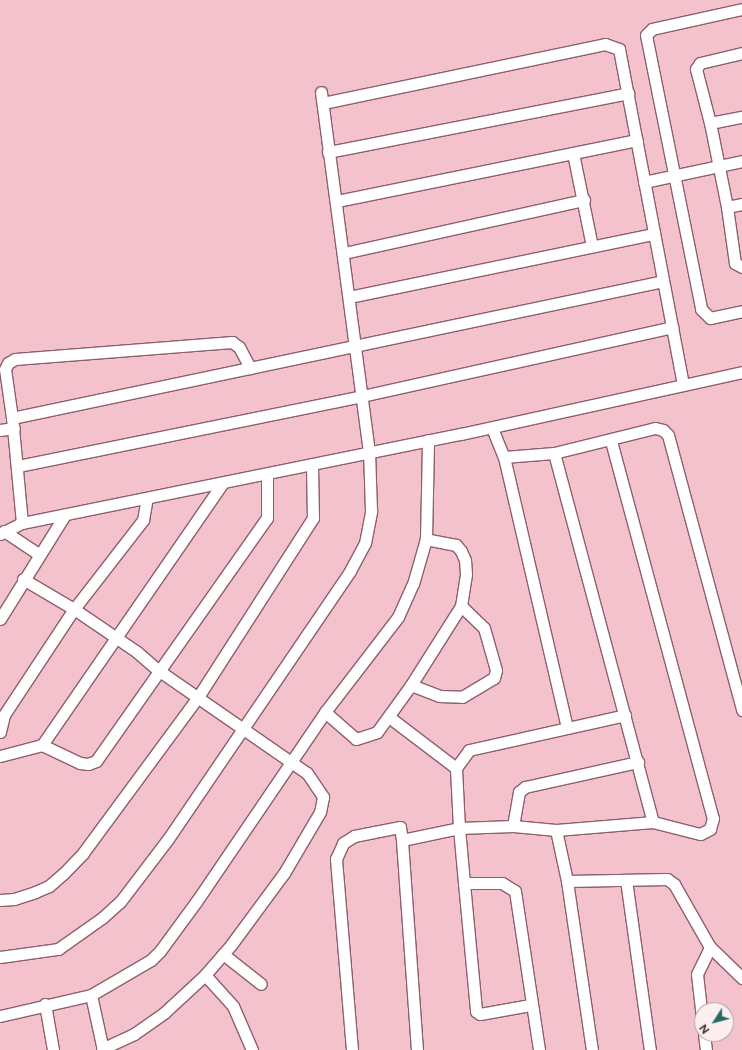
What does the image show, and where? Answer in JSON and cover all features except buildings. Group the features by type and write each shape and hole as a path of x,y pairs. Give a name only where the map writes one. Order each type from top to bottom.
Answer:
{"street":[{"path":"742,9 652,29 646,35 676,175 701,309 710,318 742,311"},
{"path":"0,957 58,949 102,918 120,902 168,839 243,729 350,571 365,542 371,511 369,452 344,253 337,201 328,152 322,98 604,44 620,49 683,385"},
{"path":"742,53 700,63 697,66 719,166 735,263 742,267"},
{"path":"328,152 628,93"},
{"path":"710,123 742,117"},
{"path":"337,201 637,140"},
{"path":"573,153 584,200 592,246"},
{"path":"644,182 742,161"},
{"path":"344,253 584,200"},
{"path":"726,207 742,204"},
{"path":"349,297 654,234"},
{"path":"0,430 13,423 250,368 663,280"},
{"path":"18,466 362,396 672,327"},
{"path":"22,523 18,466 4,363 15,359 232,342 239,347 250,368"},
{"path":"2,533 22,523 64,516 369,452 492,428 742,372"},
{"path":"492,428 504,457 567,728"},
{"path":"504,457 554,453 611,441 655,428 662,430 668,436 742,710"},
{"path":"0,1016 45,1004 91,995 151,960 196,902 325,712 398,616 413,584 426,539 428,440"},
{"path":"402,840 459,828 513,826 556,830 653,822 700,834 710,829 713,818 611,441"},
{"path":"554,453 653,822"},
{"path":"0,900 14,899 50,886 63,874 83,853 198,697 313,518 312,464"},
{"path":"0,756 42,746 80,763 88,764 96,761 158,670 267,518 267,474"},
{"path":"42,746 223,483"},
{"path":"0,732 4,715 74,609 142,520 147,498"},
{"path":"0,619 64,516"},
{"path":"2,533 40,555"},
{"path":"325,712 356,739 377,732 411,685 462,606 466,574 465,560 461,551 456,545 426,539"},
{"path":"24,579 74,609 116,638 158,670 307,773 318,787 322,797 320,812 284,873 223,954 206,974 164,1013 134,1034 102,1049 91,995"},
{"path":"411,685 439,696 462,697 494,678 496,670 484,628 462,606"},
{"path":"530,1005 480,1014 476,1011 459,828 456,768 469,750 625,715"},
{"path":"389,717 456,768"},
{"path":"513,826 519,792 525,787 638,762"},
{"path":"352,1050 336,860 343,843 354,836 400,827 417,1050"},
{"path":"556,830 567,881 592,1050"},
{"path":"567,881 658,878 674,884 710,947 742,978"},
{"path":"626,880 647,1050"},
{"path":"464,883 502,883 515,892 530,1005 539,1050"},
{"path":"700,1002 697,974 710,947"},
{"path":"223,954 261,984"},
{"path":"206,974 233,1006 252,1050"},
{"path":"45,1004 52,1050"}]}
